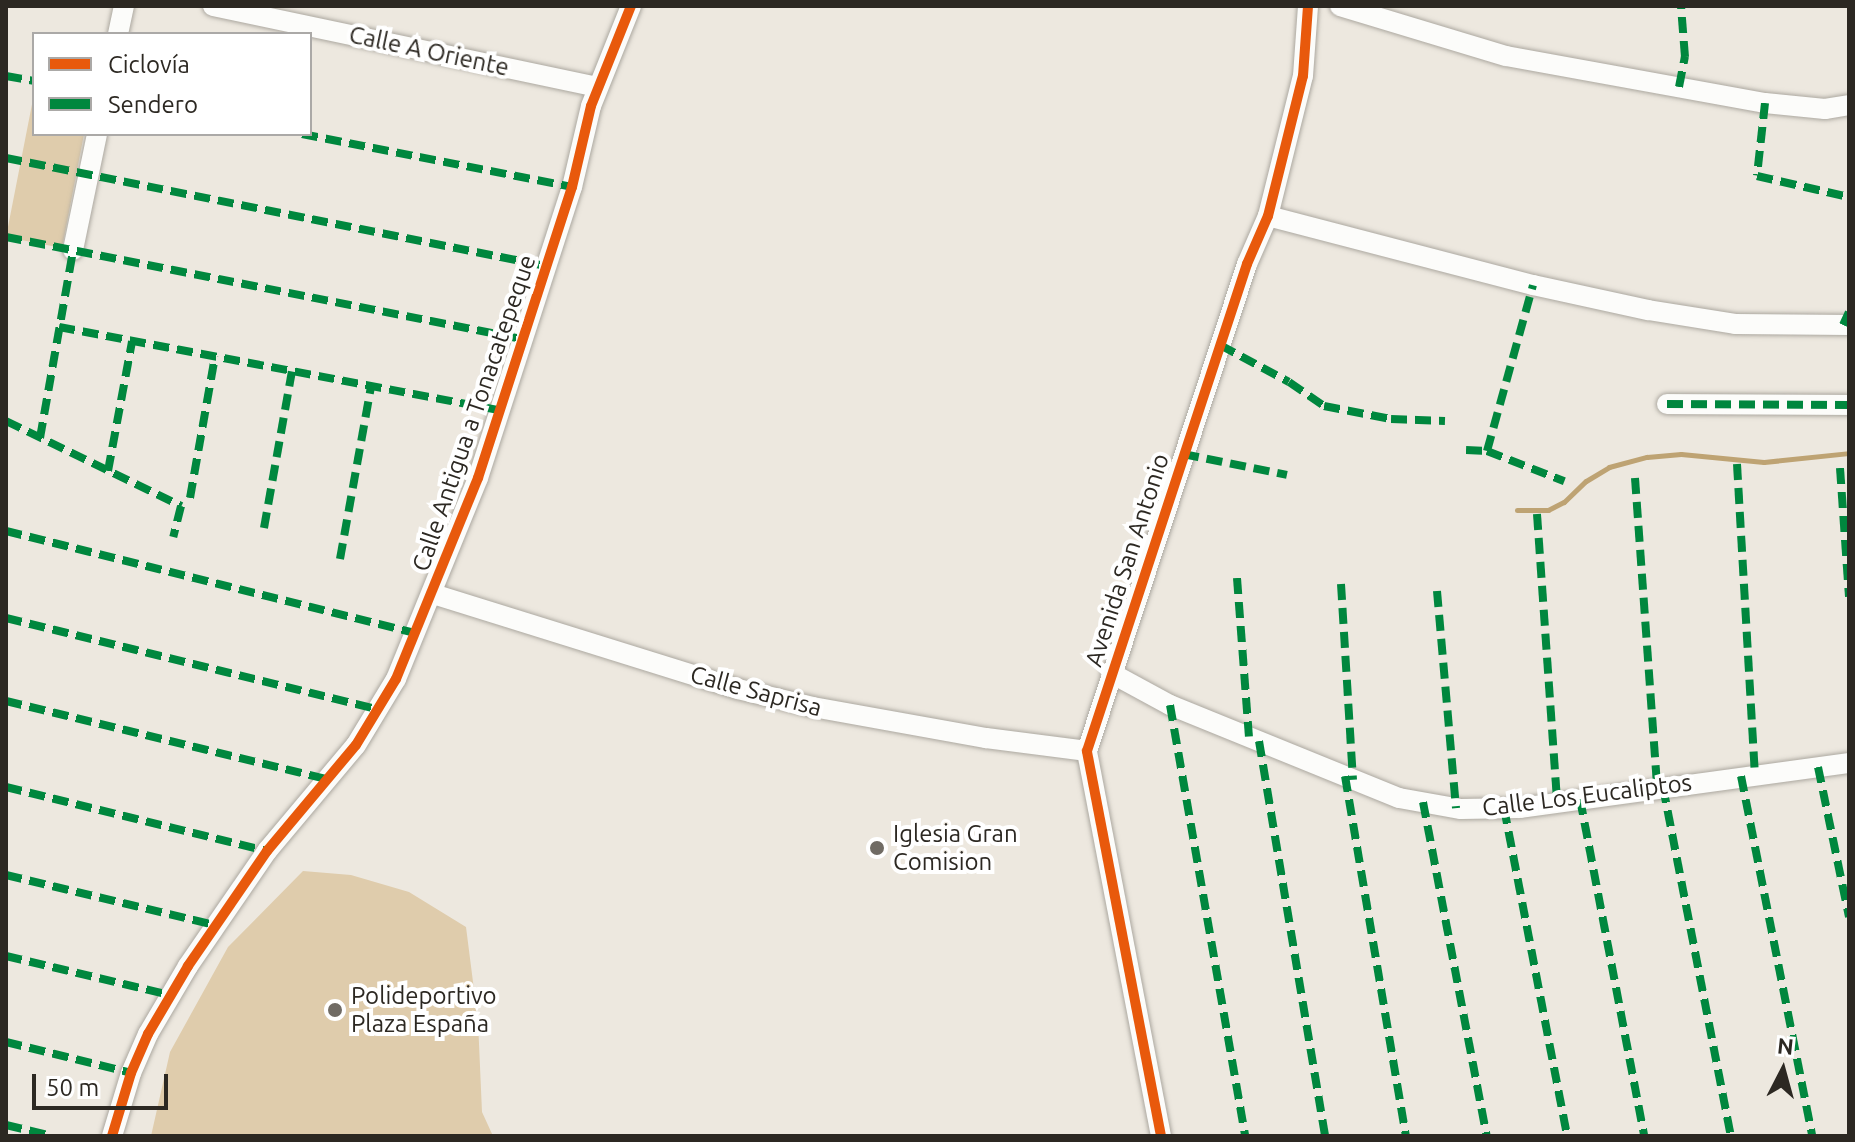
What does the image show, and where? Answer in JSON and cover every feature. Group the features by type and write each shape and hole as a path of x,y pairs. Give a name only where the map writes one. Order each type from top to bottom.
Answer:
{"street":[{"path":"118,32 124,6"},
{"name":"Calle A Oriente","path":"213,6 598,87"},
{"name":"Calle Antigua a Tonacatepeque","path":"112,1136 131,1073 170,995 267,851 356,745 380,710 433,594 478,478 572,187 598,87 631,6"},
{"name":"Avenida San Antonio","path":"1161,1136 1087,751 1247,264 1268,216 1303,76 1308,6"},
{"path":"1340,6 1506,56 1765,103 1825,109 1849,105"},
{"path":"73,250 97,136"},
{"path":"1268,216 1537,287 1648,310 1735,324 1847,321"},
{"path":"1667,404 1849,405"},
{"name":"Calle Saprisa","path":"433,594 738,689 813,707 986,738 1087,751"},
{"name":"Calle Los Eucaliptos","path":"1111,673 1170,705 1399,798 1461,809 1520,808 1849,763"}],"shaded area":[{"path":"32,104 32,136 84,136 62,248 6,237"},
{"name":"Polideportivo Plaza España","path":"303,871 351,875 409,892 466,927 478,1021 482,1112 493,1136 151,1136 170,1052 228,947"}],"waterway":[{"path":"1517,510 1548,510 1564,502 1586,481 1609,467 1647,457 1681,454 1764,462 1849,453"}],"marked path":[{"path":"1679,87 1685,57 1681,6"},
{"path":"6,76 32,81"},
{"path":"1765,103 1757,176 1849,197"},
{"path":"312,136 572,187"},
{"path":"6,158 546,266"},
{"path":"6,237 522,339"},
{"path":"40,438 73,250"},
{"path":"1487,451 1533,285"},
{"path":"1843,325 1849,312"},
{"path":"59,327 500,410"},
{"path":"108,471 132,341"},
{"path":"1220,345 1289,382 1324,406 1391,419 1445,421"},
{"path":"190,498 215,356"},
{"path":"264,528 292,371"},
{"path":"340,559 371,386"},
{"path":"1667,404 1849,405"},
{"path":"6,421 181,506 173,537"},
{"path":"1466,450 1487,451 1564,481"},
{"path":"1183,454 1287,475"},
{"path":"1737,464 1755,775"},
{"path":"1840,468 1849,597"},
{"path":"1635,478 1657,788"},
{"path":"1537,514 1557,803"},
{"path":"6,531 415,633"},
{"path":"1237,578 1249,737"},
{"path":"1341,584 1353,780"},
{"path":"1437,591 1456,808"},
{"path":"6,618 380,710"},
{"path":"6,701 327,779"},
{"path":"1170,705 1245,1136"},
{"path":"1259,741 1325,1136"},
{"path":"1818,767 1849,917"},
{"path":"1345,776 1406,1136"},
{"path":"1741,776 1812,1136"},
{"path":"6,787 267,851"},
{"path":"1663,787 1731,1136"},
{"path":"1580,799 1644,1136"},
{"path":"1423,802 1487,1136"},
{"path":"1504,808 1567,1136"},
{"path":"6,875 215,925"},
{"path":"6,956 170,995"},
{"path":"6,1042 131,1073"},
{"path":"6,1125 52,1136"}],"cycle path":[{"path":"112,1136 131,1073 148,1034 188,966 267,851 356,745 396,679 478,478 572,187 591,106 631,6"},
{"path":"1161,1136 1087,751 1247,264 1268,216 1303,76 1308,6"}],"place":[{"name":"Iglesia Gran Comision","path":"877,848"},
{"name":"Polideportivo Plaza España","path":"335,1010"}]}
